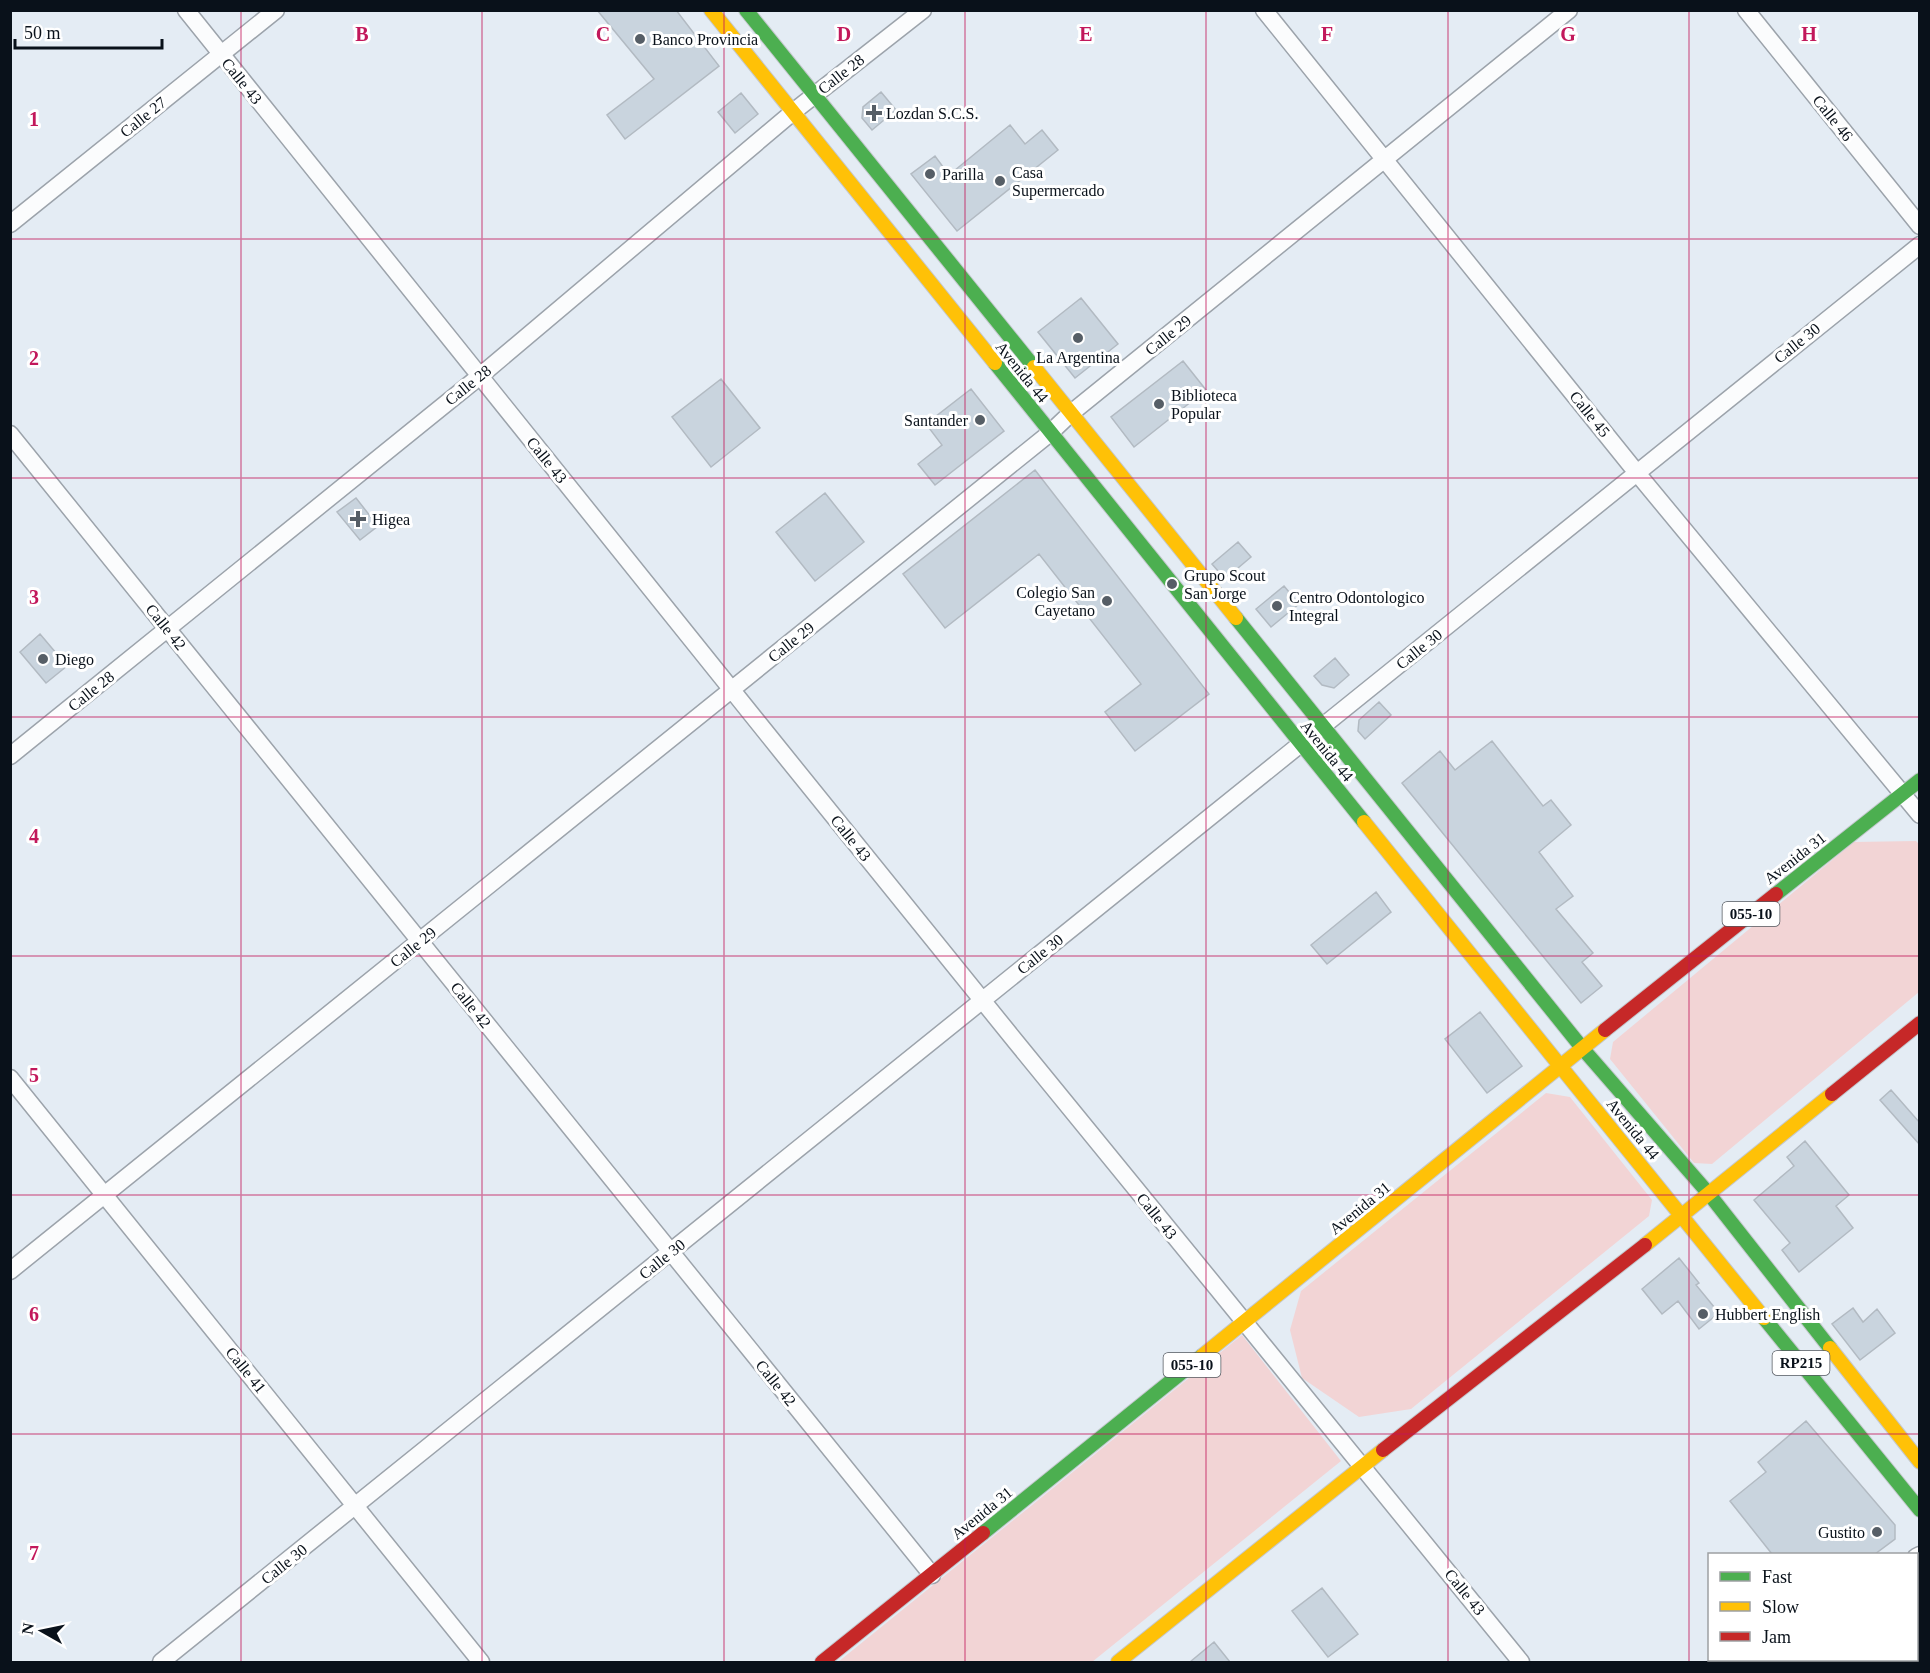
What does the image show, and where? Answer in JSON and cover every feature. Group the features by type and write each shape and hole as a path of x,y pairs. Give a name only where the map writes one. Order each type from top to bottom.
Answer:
{"main road":[{"name":"Avenida 44","path":"711,10 1050,434 1920,1510"},
{"name":"Avenida 44","path":"746,10 1583,1049 1709,1194 1920,1462"},
{"name":"Avenida 31","path":"822,1662 1562,1067 1659,986 1920,780"},
{"path":"1118,1662 1682,1216 1920,1023"}],"street":[{"name":"Calle 43","path":"186,10 982,1000 1521,1662"},
{"name":"Calle 27","path":"10,224 276,10"},
{"name":"Calle 28","path":"10,756 480,376 793,112 923,10"},
{"name":"Calle 45","path":"1264,10 1637,472 1920,815"},
{"name":"Calle 29","path":"10,1270 1050,434 1070,414 1569,10"},
{"name":"Calle 46","path":"1746,10 1920,226"},
{"name":"Calle 30","path":"161,1662 1920,245"},
{"name":"Calle 42","path":"10,434 932,1575"},
{"name":"Calle 41","path":"10,1078 481,1662"}],"shaded area":[{"path":"1916,841 1919,844 1919,992 1712,1164 1694,1163 1610,1059 1613,1042 1854,842"},
{"path":"1546,1093 1570,1097 1652,1200 1649,1216 1411,1409 1359,1417 1302,1378 1290,1330 1301,1291"},
{"path":"1242,1335 1341,1461 1092,1662 838,1662"}],"building":[{"path":"597,10 676,10 719,66 625,139 607,115 654,79"},
{"path":"881,92 896,110 872,130 862,118 863,107"},
{"path":"741,93 758,114 735,133 718,112"},
{"path":"1010,125 1025,144 1042,130 1058,150 957,231 911,174 935,156 949,175"},
{"name":"La Argentina","path":"1081,298 1118,344 1075,378 1038,332"},
{"name":"Biblioteca Popular","path":"1183,361 1206,390 1134,447 1111,417"},
{"path":"721,379 760,428 711,467 672,417"},
{"path":"971,389 1004,431 935,485 918,464 942,445 926,424"},
{"name":"Colegio San Cayetano","path":"1035,470 1209,694 1135,751 1105,712 1141,684 1039,554 945,628 903,574"},
{"path":"825,493 864,542 815,581 776,532"},
{"name":"Higea","path":"356,498 378,526 360,540 337,512"},
{"path":"1238,542 1251,557 1225,579 1212,564"},
{"name":"Centro Odontologico Integral","path":"1284,586 1299,604 1271,627 1256,609"},
{"name":"Diego","path":"40,634 67,666 46,683 20,652"},
{"path":"1335,658 1349,675 1334,688 1322,685 1314,676"},
{"path":"1379,702 1391,715 1365,739 1358,731 1359,720"},
{"path":"1492,741 1543,806 1551,800 1571,825 1539,852 1573,896 1556,909 1593,953 1582,962 1602,986 1581,1003 1402,783 1440,751 1455,770"},
{"path":"1376,892 1391,912 1327,964 1311,945"},
{"path":"1480,1012 1522,1066 1487,1093 1445,1039"},
{"path":"1891,1090 1920,1123 1920,1145 1880,1100"},
{"path":"1805,1141 1849,1195 1836,1206 1853,1228 1799,1272 1782,1250 1790,1243 1754,1200 1794,1166 1787,1157"},
{"path":"1679,1258 1699,1283 1696,1285 1719,1313 1699,1329 1678,1301 1662,1314 1642,1289"},
{"path":"1853,1308 1863,1322 1877,1309 1895,1333 1860,1360 1832,1324"},
{"path":"1806,1421 1895,1525 1895,1539 1876,1553 1771,1553 1730,1501 1766,1472 1758,1462"},
{"path":"1322,1588 1358,1634 1328,1657 1292,1611"},
{"path":"1214,1642 1230,1662 1190,1662"}],"traffic: fast":[{"path":"746,10 1034,367"},
{"path":"995,363 1364,822"},
{"path":"1236,618 1583,1049"},
{"path":"1776,894 1920,780"},
{"path":"1583,1049 1709,1194 1830,1348"},
{"path":"1764,1318 1920,1510"},
{"path":"983,1533 1202,1356"}],"traffic: slow":[{"path":"711,10 995,363"},
{"path":"1034,367 1236,618"},
{"path":"1364,822 1561,1067"},
{"path":"1202,1356 1605,1030"},
{"path":"1561,1067 1764,1318"},
{"path":"1645,1245 1832,1094"},
{"path":"1830,1348 1920,1462"},
{"path":"1118,1662 1383,1450"}],"traffic: jam":[{"path":"1605,1030 1776,894"},
{"path":"1832,1094 1920,1023"},
{"path":"1383,1450 1645,1245"},
{"path":"822,1662 983,1533"}],"place":[{"name":"Banco Provincia","path":"640,39"},
{"name":"Lozdan S.C.S.","path":"874,113"},
{"name":"Parilla","path":"930,174"},
{"name":"Casa Supermercado","path":"1000,181"},
{"name":"La Argentina","path":"1078,338"},
{"name":"Biblioteca Popular","path":"1159,404"},
{"name":"Santander","path":"980,420"},
{"name":"Higea","path":"358,519"},
{"name":"Grupo Scout San Jorge","path":"1172,584"},
{"name":"Colegio San Cayetano","path":"1107,601"},
{"name":"Centro Odontologico Integral","path":"1277,606"},
{"name":"Diego","path":"43,659"},
{"name":"Hubbert English","path":"1703,1314"},
{"name":"Gustito","path":"1877,1532"}]}
